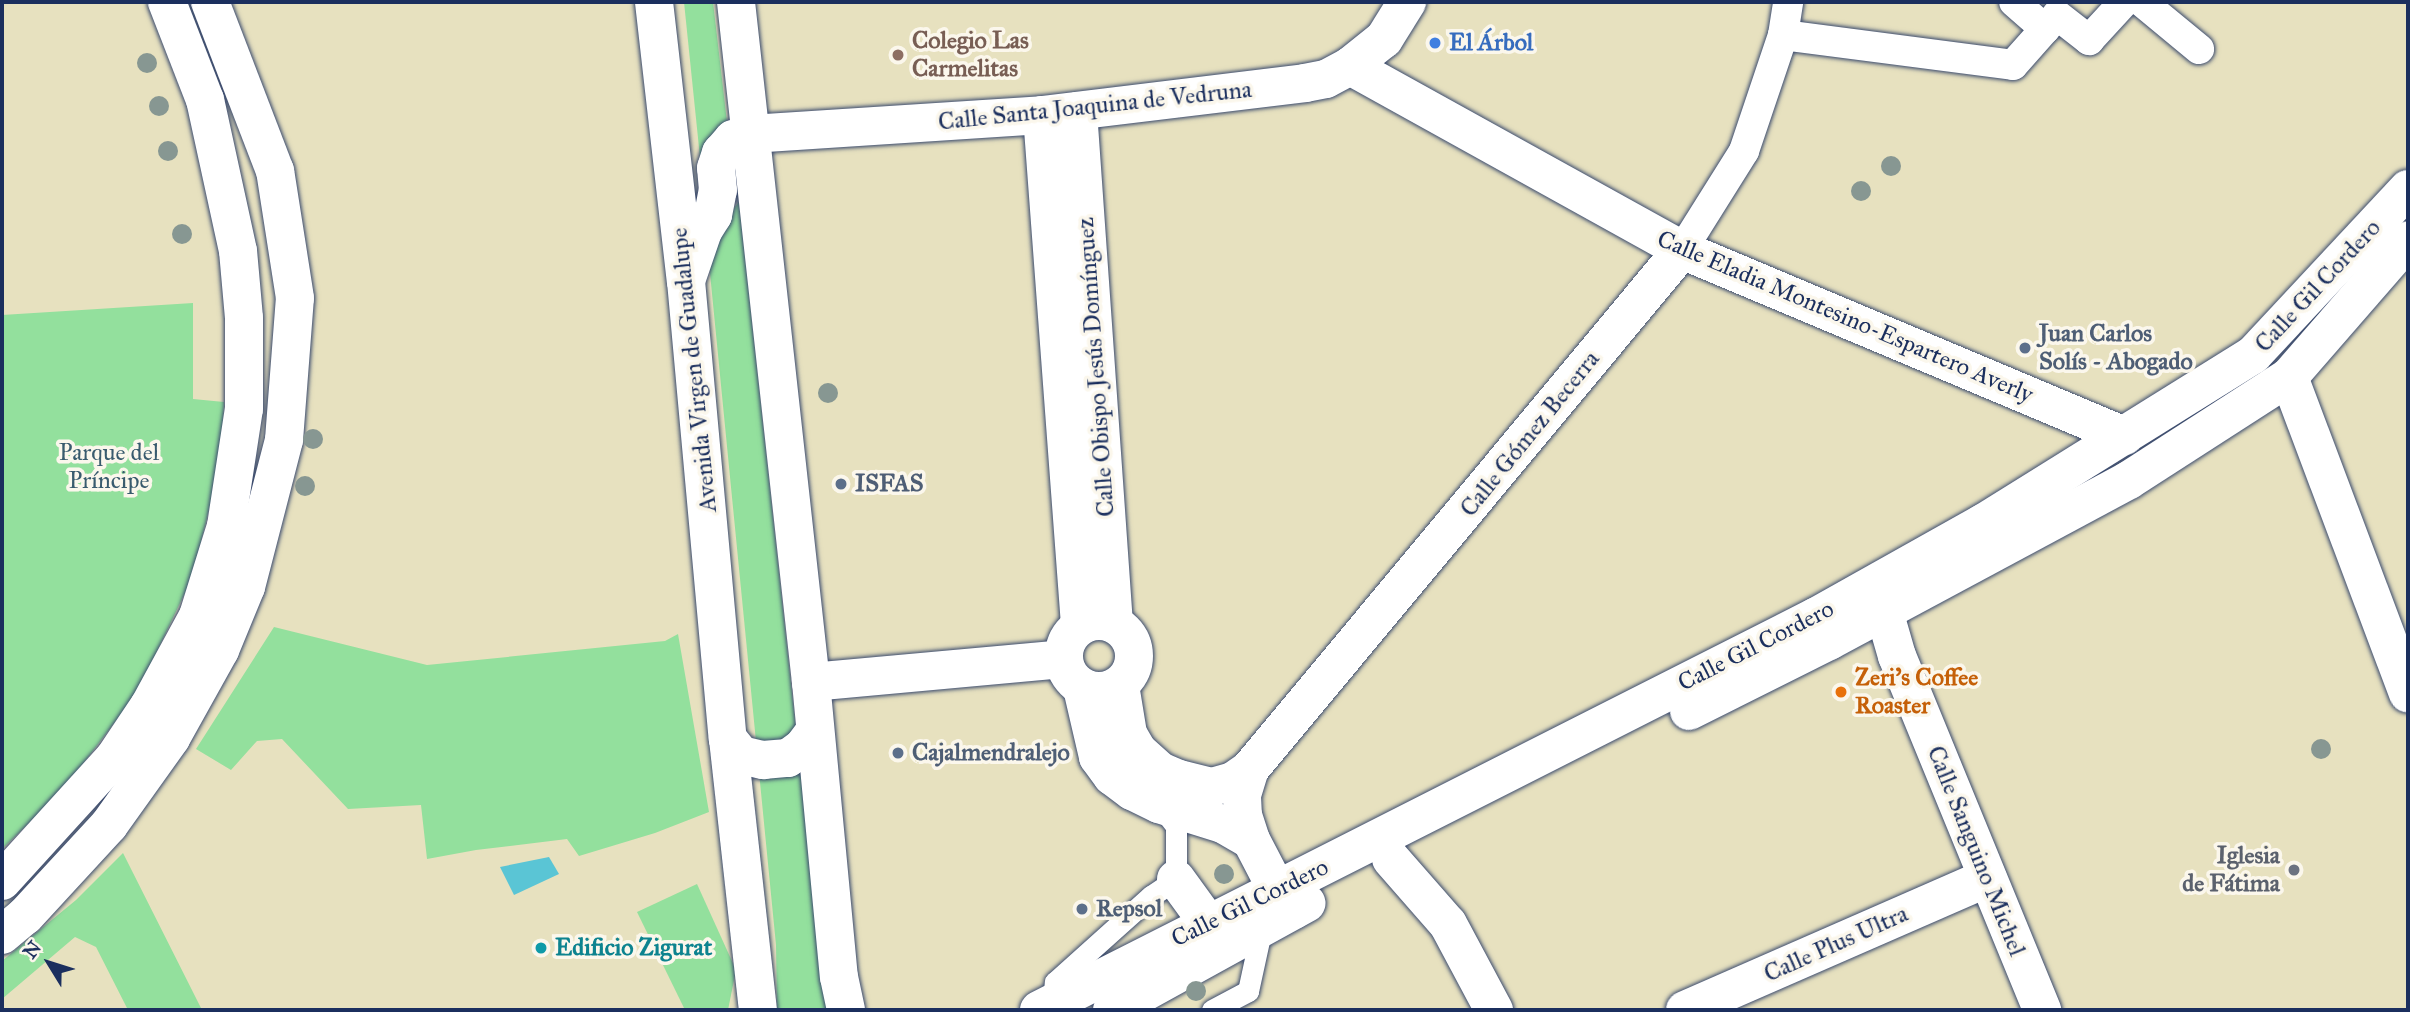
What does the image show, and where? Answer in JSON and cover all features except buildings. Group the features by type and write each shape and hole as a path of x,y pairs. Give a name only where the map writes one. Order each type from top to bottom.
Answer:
{"street":[{"path":"2,881 114,758 149,706 198,617 226,526 244,410 244,318 238,251 205,100 167,2"},
{"path":"2,934 25,916 109,825 176,729 220,650 246,587 284,440 295,298 275,171 210,2"},
{"name":"Avenida Virgen de Guadalupe","path":"654,2 686,281 728,738 758,1010"},
{"path":"736,2 811,682 839,977 846,1010"},
{"name":"Calle Santa Joaquina de Vedruna","path":"750,134 1060,113 1326,79 1350,66 1384,39 1407,2"},
{"name":"Calle Gómez Becerra","path":"1251,840 1243,816 1242,795 1250,769 1682,250 1744,151 1783,35 1788,2"},
{"path":"2014,2 2045,29"},
{"path":"1783,35 2014,65 2057,15 2089,40 2124,2"},
{"path":"2142,2 2199,49"},
{"name":"Calle Eladia Montesino-Espartero Averly","path":"1350,66 1682,250 2124,436"},
{"name":"Calle Obispo Jesús Domínguez","path":"1060,113 1085,649 1098,757 1112,776 1132,791 1159,804 1223,824 1251,840"},
{"path":"686,281 703,231 713,215 718,190 716,168 721,153 733,139 750,134"},
{"name":"Calle Gil Cordero","path":"1112,1010 1278,909 1818,616 1983,523 2253,355 2408,189"},
{"name":"Calle Gil Cordero","path":"1046,1007 1208,923 1278,909 1391,859 1884,611 2129,480 2289,377 2408,240"},
{"path":"2289,377 2408,693"},
{"name":"Calle Sanguino Michel","path":"1884,611 1897,656 2042,1010"},
{"path":"811,682 1085,649 1130,640 1134,651 1133,663 1121,685 1128,734 1138,751 1160,771 1180,779 1212,786 1233,781 1250,769"},
{"path":"1085,649 1103,692 1121,685"},
{"path":"728,738 741,755 763,760 788,758 803,747 815,732"},
{"path":"1251,840 1278,909"},
{"path":"1391,859 1448,924 1494,1010"},
{"name":"Calle Plus Ultra","path":"1685,1010 1740,999 1987,878"},
{"path":"1176,879 1208,923"}],"lane":[{"path":"1046,1007 1055,982 1151,896 1176,879 1176,826 1159,804"},
{"path":"1212,1010 1248,991 1278,909"}],"green space":[{"path":"684,2 713,2 727,122 701,167"},
{"path":"739,202 822,971 835,1010 777,1010 776,945 709,263 729,214"},
{"name":"Parque del Príncipe","path":"193,303 193,399 224,402 221,461 192,578 137,693 63,790 2,849 2,315"},
{"path":"274,627 427,665 665,641 678,634 709,812 655,833 579,856 567,839 427,859 421,805 348,809 282,739 257,741 231,770 196,749"},
{"path":"123,853 202,1010 128,1010 96,947 75,937 2,999 2,961 76,900"},
{"path":"697,884 736,970 728,1010 685,1010 637,912"}],"water":[{"path":"549,857 559,874 514,895 500,867"}],"place":[{"name":"El Árbol","path":"1435,43"},
{"name":"Colegio Las Carmelitas","path":"898,55"},
{"name":"Juan Carlos Solís - Abogado","path":"2025,348"},
{"name":"ISFAS","path":"841,484"},
{"name":"Zeri's Coffee Roaster","path":"1841,692"},
{"name":"Cajalmendralejo","path":"898,753"},
{"name":"Iglesia de Fátima","path":"2294,870"},
{"name":"Repsol","path":"1082,909"},
{"name":"Edificio Zigurat","path":"541,948"}]}
